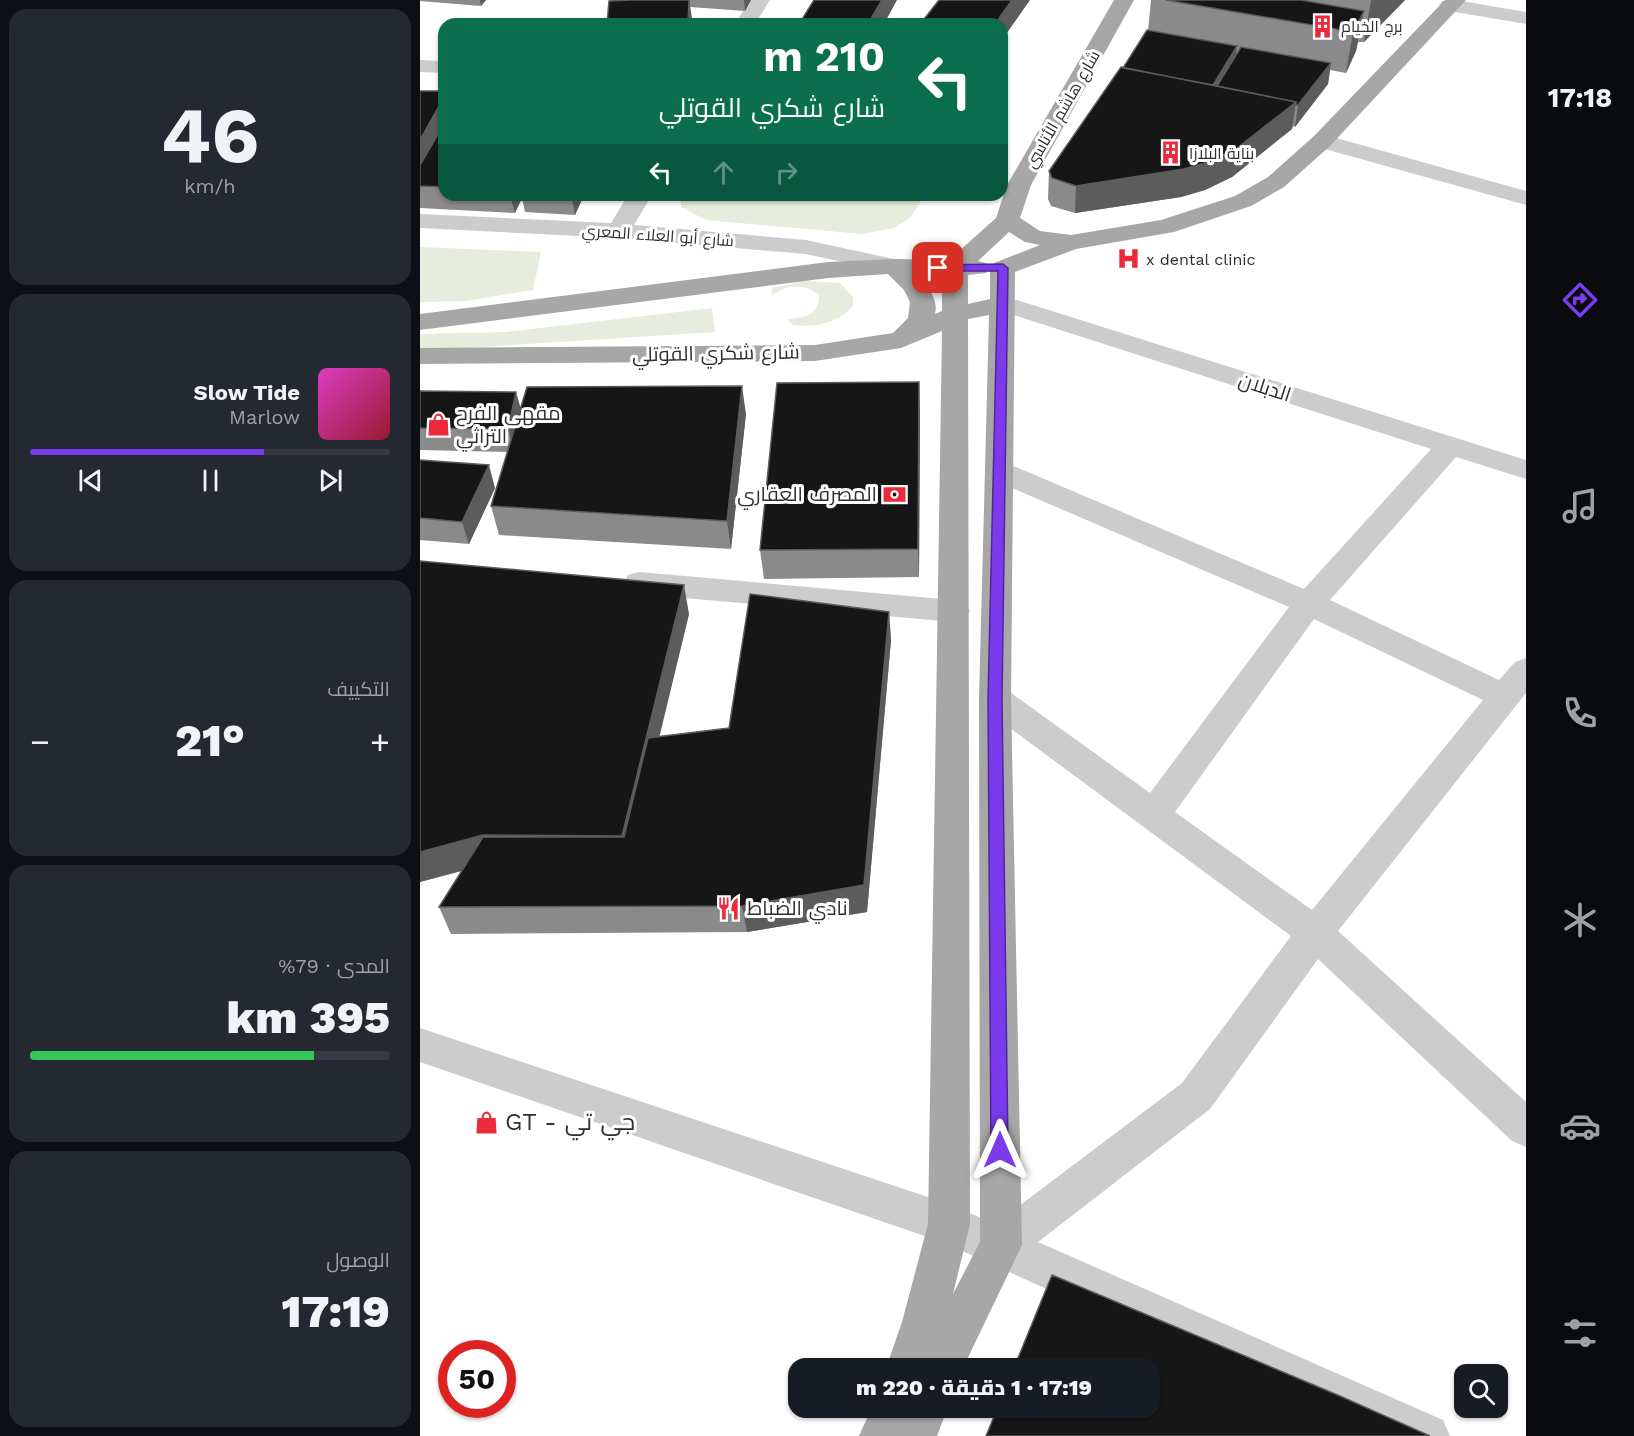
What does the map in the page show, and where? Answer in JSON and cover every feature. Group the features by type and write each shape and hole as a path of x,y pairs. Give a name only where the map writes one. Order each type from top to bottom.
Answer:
{"main road":[{"name":"شارع هاشم الأتاسي","path":"1007,221 1019,185 1124,0"},
{"path":"420,322 794,274 894,266 1003,268 1071,242 1165,227 1243,201 1276,182 1322,141 1453,3"},
{"path":"955,268 1007,221 1034,237 1071,242"},
{"path":"894,266 923,298 925,313 917,327 901,340"},
{"path":"911,1358 924,1322 949,1224 957,315 955,268"},
{"path":"945,1358 1001,1245 995,699 1004,304 1000,288 1003,268"},
{"name":"شارع شكري القوتلي","path":"420,356 814,352 901,340 957,315 1004,304"},
{"path":"882,1436 890,1418"},
{"path":"914,1436 921,1418"}],"street":[{"path":"749,18 760,0"},
{"path":"1453,3 1526,18"},
{"path":"420,66 438,67"},
{"path":"1322,141 1526,198"},
{"path":"618,231 636,201"},
{"name":"شارع أبو العلاء المعري","path":"420,221 618,231 806,247 894,266"},
{"name":"الدبلان","path":"1004,304 1526,470"},
{"path":"1153,815 1309,603 1450,446"},
{"path":"1001,472 1309,603 1516,683 1315,933 1196,1096 1001,1245"},
{"path":"610,580 954,611"},
{"path":"995,699 1315,933 1526,1128"},
{"path":"420,1045 949,1224 1001,1245 1426,1436"}],"green space":[{"path":"680,201 921,201 910,218 894,228 862,234 706,220 681,207"},
{"path":"420,247 541,252 533,290 467,301 420,302"},
{"path":"804,281 840,283 853,297 853,306 840,317 826,323 810,326 793,325 787,319 805,317 813,312 819,295 807,288 795,286 783,289 771,296 772,288"},
{"path":"712,308 715,332 420,351 420,334 506,332"}],"building":[{"path":"689,0 688,18 608,18 609,1"},
{"path":"814,0 882,0 872,17 880,18 803,18"},
{"path":"939,0 1012,0 999,18 925,18"},
{"path":"1166,0 1301,0 1364,11 1353,32"},
{"path":"1147,30 1237,46 1213,85 1123,68"},
{"path":"1241,47 1331,63 1296,105 1296,102 1217,86"},
{"name":"بناية البلازا","path":"1121,67 1296,102 1236,149 1209,162 1184,169 1076,186 1052,178 1049,171"},
{"path":"420,91 438,91 438,108 420,140"},
{"path":"438,134 438,187 420,186 420,165"},
{"path":"919,382 918,549 760,550 777,383"},
{"path":"742,386 727,521 491,506 527,387"},
{"path":"420,391 516,392 508,429 420,428"},
{"path":"420,460 489,465 462,522 420,518"},
{"path":"420,561 684,585 622,836 483,835 420,852"},
{"path":"750,594 889,612 864,885 742,906 439,907 483,837 624,837 648,738 729,728"},
{"path":"1052,1275 1430,1436 986,1436 993,1418 1160,1418 1160,1358 1018,1358"}],"place":[{"name":"برج الخيام","path":"1323,26"},
{"name":"بناية البلازا","path":"1171,153"},
{"name":"x dental clinic","path":"1128,259"},
{"name":"مقهى الفرح التراثي","path":"438,425"},
{"name":"المصرف العقاري","path":"895,494"},
{"name":"نادي الضباط","path":"729,908"},
{"name":"GT - جي تي","path":"487,1122"}],"route":[{"path":"938,268 1003,268 1000,288 1004,304 1004,325 995,699 1000,1150"}]}
